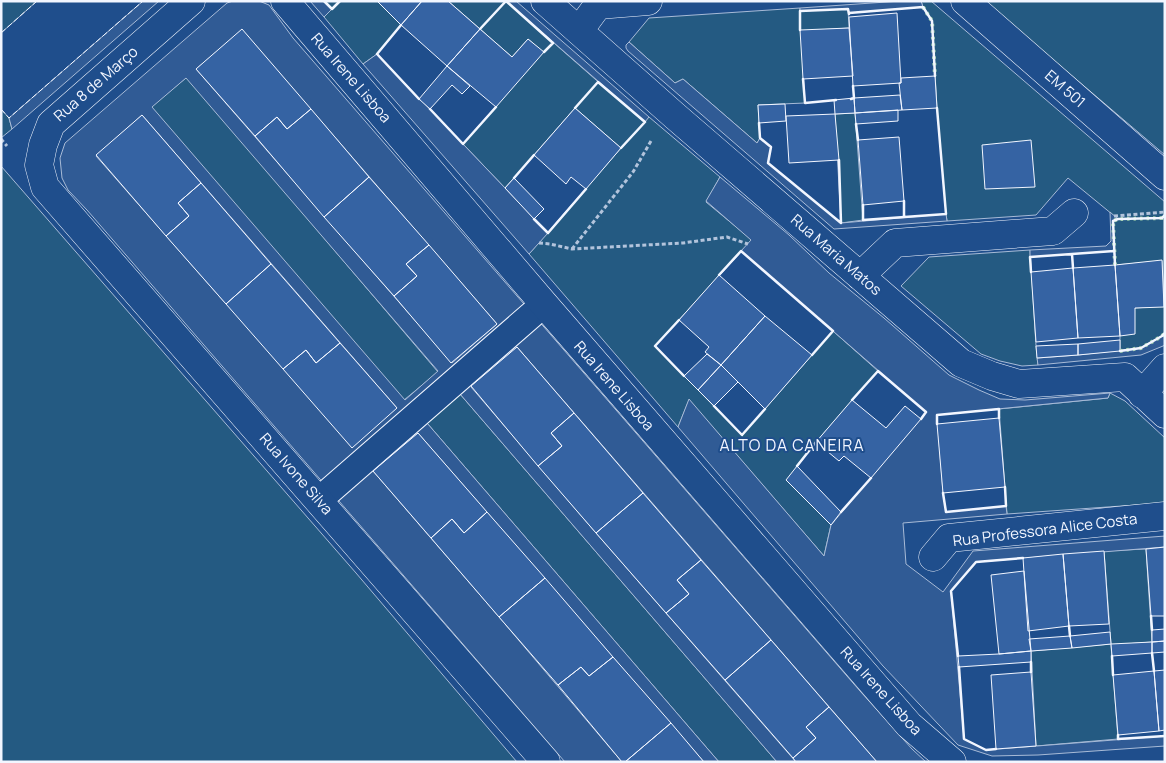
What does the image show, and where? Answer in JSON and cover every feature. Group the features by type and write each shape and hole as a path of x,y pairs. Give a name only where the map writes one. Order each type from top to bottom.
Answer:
{"street":[{"name":"Rua 8 de Março","path":"45,186 39,165 51,124 191,1"},
{"name":"Rua Irene Lisboa","path":"285,1 544,304 909,725 950,761"},
{"name":"Rua Maria Matos","path":"545,1 674,116 960,363 1019,384 1124,377 1165,414"},
{"path":"579,31 598,6 648,1"},
{"name":"EM 501","path":"965,1 1165,176"},
{"name":"Rua Ivone Silva","path":"45,186 546,762"},
{"path":"860,276 895,243 1053,230 1074,213"},
{"path":"319,500 544,304"},
{"path":"1142,394 1165,368"},
{"name":"Rua Professora Alice Costa","path":"933,557 949,538 1165,516"}],"path":[{"path":"572,249 633,172 652,138"},
{"path":"1114,216 1165,212"},
{"path":"539,243 572,249 683,243 727,237 748,244"}],"shaded area":[{"path":"1,1 37,1 1,33"},
{"path":"143,1 159,1 12,129 9,118"},
{"path":"233,1 259,1 269,5 293,38 860,691 926,762 877,762 517,347 471,387 796,762 777,762 460,394 427,423 719,762 704,762 418,433 373,471 622,762 565,762 68,190 62,178 60,158 65,143 227,3","holes":["242,30 497,324 452,363 196,69","186,78 438,371 405,400 152,107","142,115 397,408 226,304 96,156"]},
{"path":"310,1 324,1 332,9 324,17"},
{"path":"324,1 377,1 401,25 377,54 363,64 324,17 332,9"},
{"path":"448,1 506,1 644,122 649,117 720,177 706,202 752,240 655,346 742,435 833,331 878,371 816,442 787,480 831,525 824,556 689,400 678,427 529,254 621,148 575,108 505,188 463,144 543,52 528,39 512,57"},
{"path":"506,1 516,1 649,117 645,122"},
{"path":"921,1 931,1 1165,202 1165,333 1162,336 1141,348 1120,351 1120,336 1135,308 1164,306 1162,261 1115,265 1113,221 1118,219 1068,178 1036,215 947,221 937,108 932,21"},
{"path":"921,1 923,7 849,13 848,9 800,11 800,8"},
{"path":"984,1 1165,1 1165,155"},
{"path":"800,8 800,11 848,9 849,28 801,31 805,103 758,105 760,138 757,143 683,79 675,83 629,42 649,18"},
{"path":"629,42 675,83 683,79 757,143 760,138 771,147 768,163 841,223 946,214 947,221 834,229 628,51 626,45"},
{"path":"377,54 548,233 529,254 363,64"},
{"path":"187,77 438,372 404,400 151,107"},
{"path":"1,109 9,118 12,129 1,138"},
{"path":"855,113 863,220 841,223 835,114"},
{"path":"1,166 356,573 517,762 1,762"},
{"path":"720,177 949,375 1000,399 1025,400 1110,393 1108,398 937,415 946,512 1006,506 1007,514 903,523 906,564 943,592 973,551 1165,536 1165,547 976,562 951,591 964,739 986,750 1165,736 1165,746 1038,755 992,756 958,745 883,666 678,427 689,399 824,556 831,525 926,412 741,251 751,240 706,201"},
{"path":"1110,212 1118,219 1113,221 1114,251 1030,257 1030,250 1106,246 1111,241"},
{"path":"1030,250 1038,365 1022,366 981,354 901,286 929,257"},
{"path":"1165,333 1165,345 1141,355 1038,365 1037,358 1140,348"},
{"path":"1110,393 1125,401 1165,438 1165,503 1007,514 999,409 1108,398"},
{"path":"460,394 777,762 719,762 427,423"},
{"path":"1146,549 1152,642 1111,645 1118,739 1036,746 1031,651 1111,644 1104,551"}],"building":[{"path":"377,1 422,1 401,25"},
{"path":"422,1 448,1 480,29 447,66 401,25"},
{"path":"897,13 901,83 853,86 849,17"},
{"path":"849,28 853,76 803,79 800,30"},
{"path":"242,29 311,109 287,129 277,117 255,136 196,69"},
{"path":"480,29 512,57 528,39 544,52 496,107 447,66"},
{"path":"447,66 470,86 462,94 452,85 430,109 419,99"},
{"path":"935,76 937,108 902,110 899,83 901,83 901,78"},
{"path":"900,95 902,110 855,113 854,98"},
{"path":"854,98 855,113 835,114 834,100"},
{"path":"785,104 786,121 759,123 758,105"},
{"path":"575,108 621,148 586,189 571,177 566,184 534,155"},
{"path":"311,109 369,177 324,217 255,136 277,117 287,129"},
{"path":"898,110 898,121 856,124 855,113"},
{"path":"835,114 839,160 789,163 786,116"},
{"path":"142,115 201,183 178,203 189,216 166,236 96,155"},
{"path":"899,137 904,201 863,205 858,140"},
{"path":"1031,140 1035,187 985,189 982,145"},
{"path":"369,177 429,245 406,264 417,276 394,296 324,217"},
{"path":"514,178 544,209 534,219 505,188"},
{"path":"201,183 271,264 226,304 166,236 189,216 178,203"},
{"path":"429,245 497,324 451,363 394,296 417,276 406,264"},
{"path":"1162,260 1164,307 1135,308 1135,334 1120,336 1115,265"},
{"path":"271,264 340,343 316,363 306,350 283,369 226,304"},
{"path":"1115,265 1120,336 1078,338 1073,268"},
{"path":"1073,268 1078,338 1036,342 1031,272"},
{"path":"719,275 765,316 721,365 705,352 709,347 679,320"},
{"path":"765,316 812,355 765,409 721,365"},
{"path":"1120,340 1120,351 1078,355 1078,344"},
{"path":"340,343 397,408 352,448 283,369 306,350 316,363"},
{"path":"1078,344 1078,355 1037,358 1036,346"},
{"path":"517,347 574,413 551,433 562,446 538,466 471,386"},
{"path":"707,354 721,365 698,390 684,376"},
{"path":"721,365 738,382 714,406 698,390"},
{"path":"852,400 886,428 905,406 921,419 871,478 844,456 839,461 816,442"},
{"path":"574,413 643,493 596,533 538,466 562,446 551,433"},
{"path":"999,418 1005,487 943,493 937,424"},
{"path":"418,433 487,512 464,533 452,519 431,538 373,471"},
{"path":"797,466 841,512 831,525 786,480"},
{"path":"643,493 701,560 677,580 689,594 666,613 596,533"},
{"path":"487,512 545,578 499,617 431,538 452,519 464,533"},
{"path":"1165,547 1165,616 1151,616 1146,549"},
{"path":"1104,551 1109,624 1069,626 1063,554"},
{"path":"1063,554 1069,626 1028,631 1023,558"},
{"path":"701,560 771,640 725,680 666,613 689,594 677,580"},
{"path":"1024,571 1031,651 999,654 991,575"},
{"path":"545,578 613,657 589,676 581,667 558,685 499,617"},
{"path":"1165,629 1165,641 1152,642 1152,630"},
{"path":"1110,632 1111,644 1072,648 1070,636"},
{"path":"1070,636 1072,648 1031,651 1029,639"},
{"path":"771,640 829,707 806,727 816,738 793,758 725,680"},
{"path":"1165,641 1165,652 1152,653 1152,642"},
{"path":"1152,642 1152,653 1112,656 1111,644"},
{"path":"1031,651 1031,662 959,667 958,656"},
{"path":"613,657 671,723 625,762 622,762 558,685 581,667 589,676"},
{"path":"1165,670 1165,730 1159,731 1154,671"},
{"path":"1154,671 1159,731 1118,735 1113,675"},
{"path":"1031,672 1036,746 996,749 991,675"},
{"path":"829,707 877,762 796,762 793,758 816,738 806,727"},
{"path":"671,723 704,762 625,762"}],"hedge":[{"path":"923,7 932,21 935,76"},
{"path":"1115,265 1113,221 1118,219 1162,218 1165,215"},
{"path":"1120,351 1141,348 1165,333"}],"fence":[{"path":"1,33 37,1"},
{"path":"1,109 9,118 143,1"}],"wall":[{"path":"324,1 332,9 340,1"},
{"path":"506,1 553,43 544,52"},
{"path":"480,29 506,1"},
{"path":"849,13 923,7 932,21 935,76"},
{"path":"800,30 800,11 848,9 849,14"},
{"path":"401,25 377,54 419,99"},
{"path":"803,79 805,103 836,100"},
{"path":"575,108 598,82 645,122 621,148"},
{"path":"851,99 854,98 853,86"},
{"path":"430,109 463,144 496,107"},
{"path":"863,205 863,220 946,214 937,108"},
{"path":"759,123 760,138 771,147 768,163 841,223 839,160"},
{"path":"856,124 858,140"},
{"path":"514,178 534,155"},
{"path":"534,219 548,233 586,189"},
{"path":"904,201 904,217"},
{"path":"1115,265 1113,221 1118,219 1162,218 1165,215"},
{"path":"719,275 741,251 833,331 812,355"},
{"path":"1031,272 1030,257 1114,251"},
{"path":"1072,254 1073,268"},
{"path":"679,320 655,346 684,376"},
{"path":"1120,351 1141,348 1165,333"},
{"path":"852,400 878,371 926,412 921,419"},
{"path":"714,406 742,435 765,409"},
{"path":"937,424 937,415 999,409 999,418"},
{"path":"797,466 816,442"},
{"path":"841,512 871,478"},
{"path":"943,493 946,512 1006,506 1005,487"},
{"path":"958,656 951,591 976,562 1023,558"},
{"path":"1151,616 1152,630"},
{"path":"1069,626 1070,636"},
{"path":"1152,653 1154,671"},
{"path":"1112,656 1113,675"},
{"path":"1031,662 1031,672"},
{"path":"959,667 964,739 986,750 996,749"},
{"path":"1118,735 1118,739 1165,736"}],"district":[{"name":"ALTO DA CANEIRA","path":"792,445"}]}
